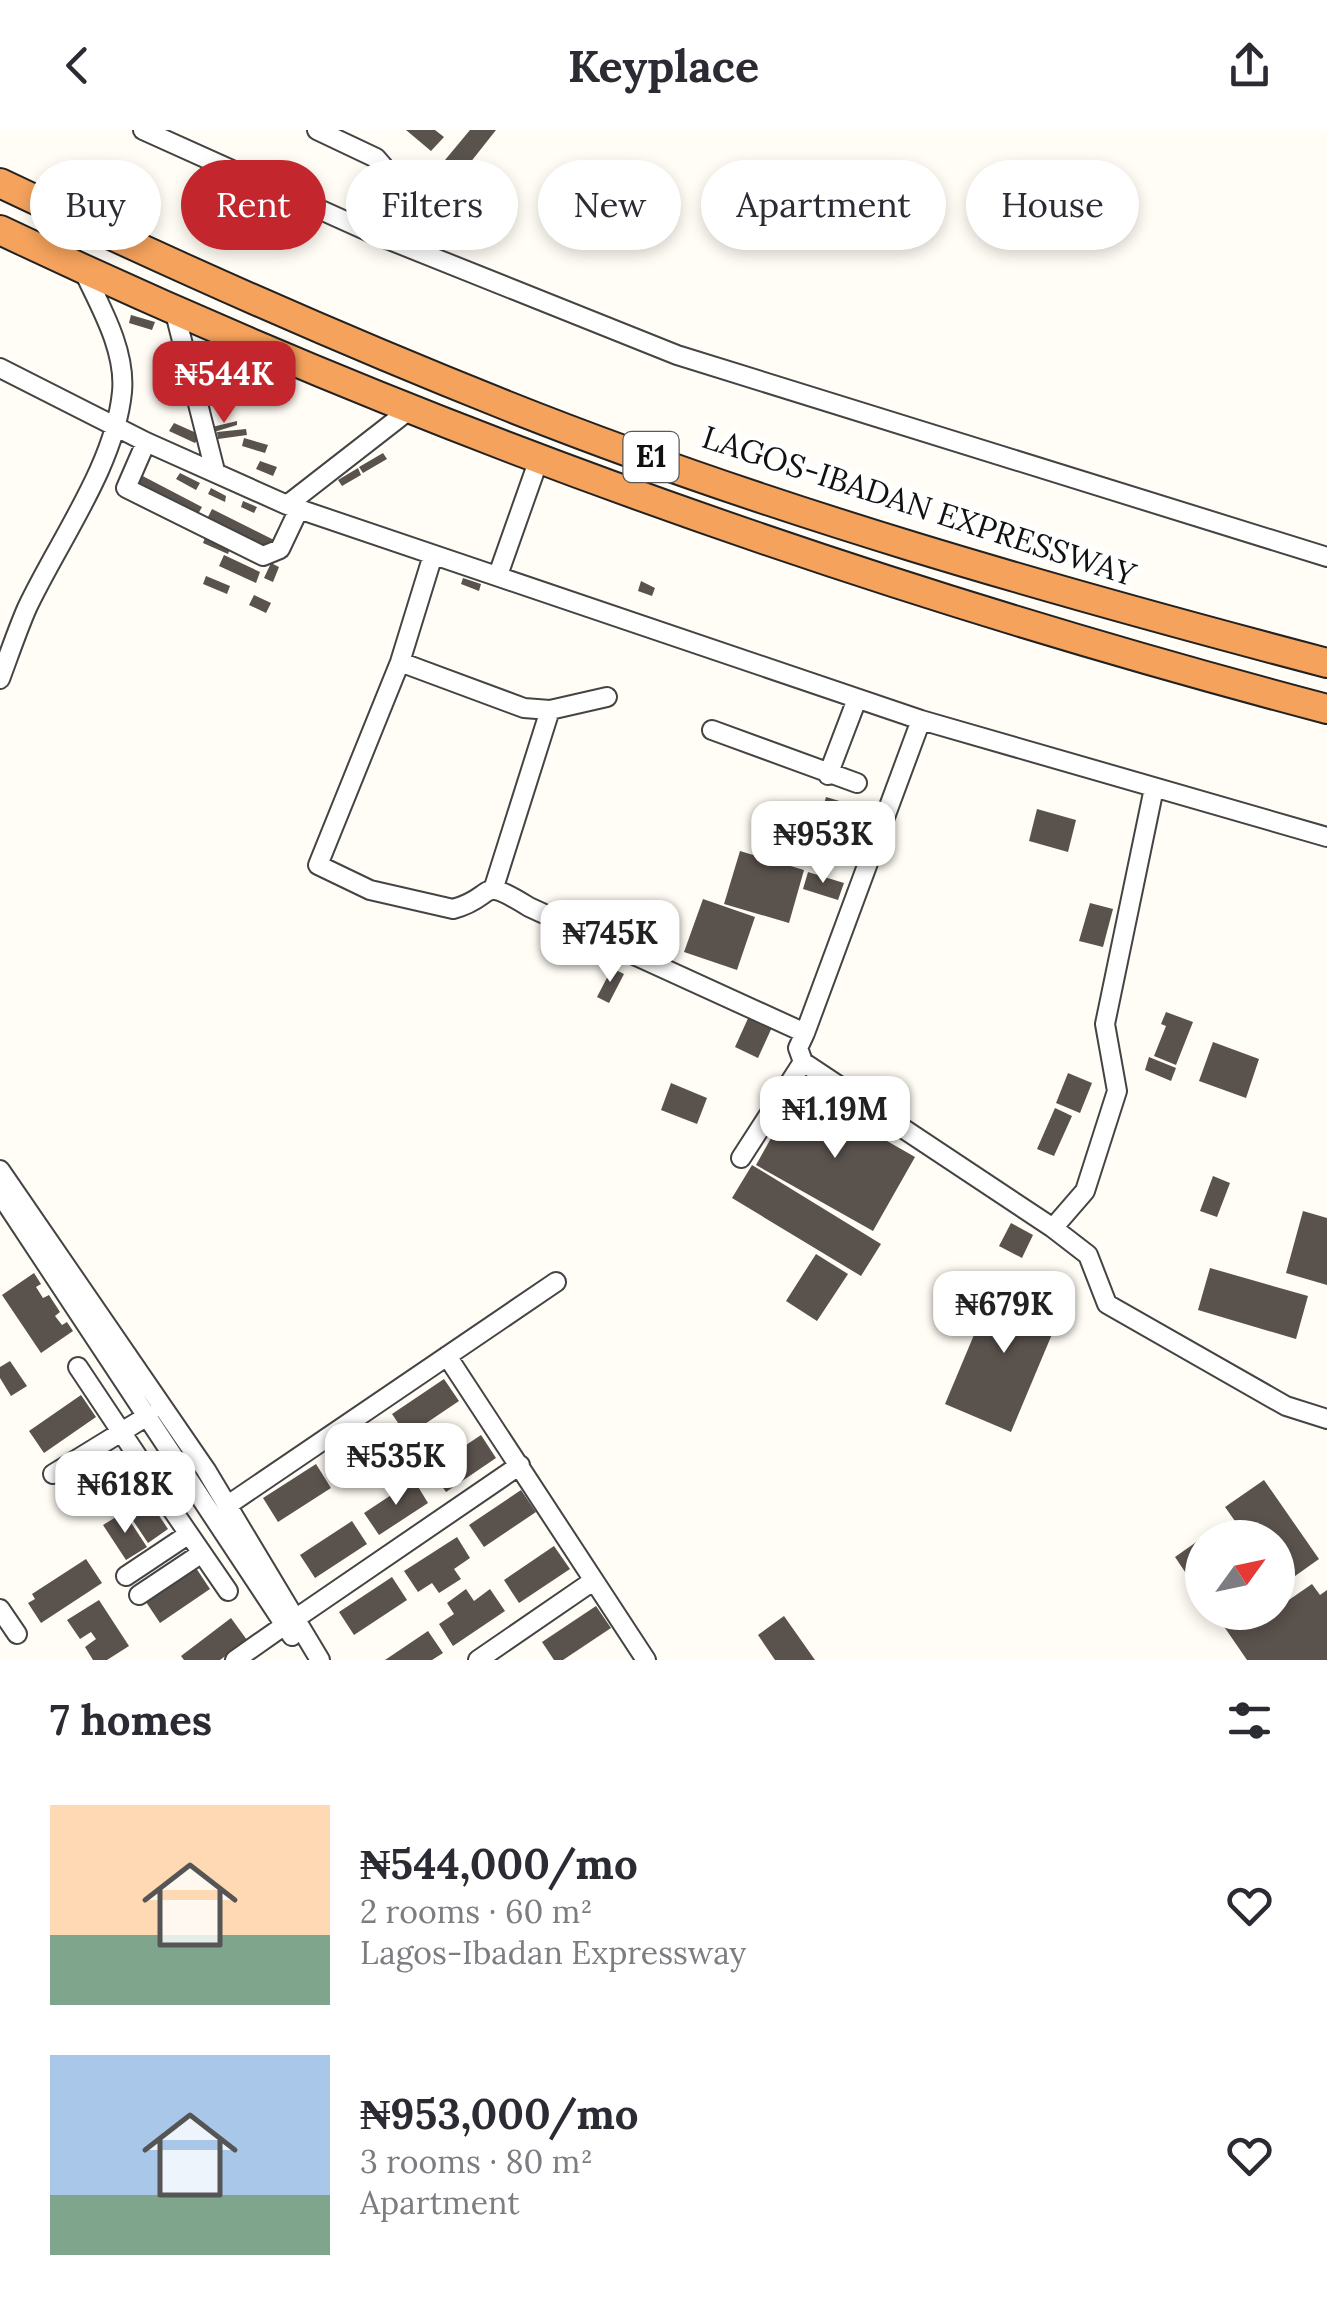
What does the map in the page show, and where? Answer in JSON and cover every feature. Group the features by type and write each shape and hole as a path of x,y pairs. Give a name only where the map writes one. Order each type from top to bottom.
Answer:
{"highway":[{"name":"LAGOS-IBADAN EXPRESSWAY","path":"0,183 260,302 508,406 822,517 1020,578 1327,663"},
{"name":"E1","path":"0,230 83,270 539,459 980,612 1327,709"},
{"path":"242,336 260,302"}],"street":[{"path":"144,130 372,232 677,355 1327,557"},
{"path":"317,130 378,160"},
{"path":"0,679 26,609 90,484 114,426 122,390 118,356 83,270"},
{"path":"174,308 215,471"},
{"path":"0,368 146,442 293,507 921,720 1327,836"},
{"path":"146,442 126,488 263,556 280,549 293,507 413,407"},
{"path":"498,575 539,459"},
{"path":"433,555 400,662 318,865 370,890 453,909 494,887 550,710"},
{"path":"400,662 486,696 550,710 607,697"},
{"path":"828,775 856,699"},
{"path":"921,720 798,1048 802,1062 1088,1254 1107,1304 1286,1406 1327,1419"},
{"path":"712,730 828,775 857,782"},
{"path":"1053,1228 1085,1191 1116,1091 1105,1024 1154,788"},
{"path":"494,887 805,1033"},
{"path":"741,1158 802,1062"},
{"path":"0,1170 148,1415 199,1475"},
{"path":"0,1194 65,1277 199,1475 290,1622 320,1660"},
{"path":"126,1576 218,1506 556,1282"},
{"path":"447,1356 646,1660"},
{"path":"78,1367 228,1591"},
{"path":"53,1474 148,1415"},
{"path":"235,1660 520,1466"},
{"path":"139,1595 202,1554"},
{"path":"478,1660 593,1581"},
{"path":"0,1609 18,1634"},
{"path":"290,1622 306,1660"}],"building":[{"path":"406,130 435,130 444,137 431,151"},
{"path":"470,130 496,130 472,160 445,160"},
{"path":"131,315 155,322 152,330 129,323"},
{"path":"237,421 237,425 214,432 212,427"},
{"path":"174,423 201,435 195,443 169,431"},
{"path":"246,429 247,435 218,439 217,432"},
{"path":"244,438 268,445 265,453 242,446"},
{"path":"383,453 387,459 363,473 359,467"},
{"path":"260,461 277,467 273,476 256,469"},
{"path":"358,468 361,475 342,486 338,480"},
{"path":"135,472 202,507 197,516 130,482"},
{"path":"180,473 200,483 196,490 176,479"},
{"path":"211,488 226,496 225,502 208,494"},
{"path":"243,501 257,507 254,513 241,507"},
{"path":"212,509 274,540 268,552 206,521"},
{"path":"206,535 231,546 228,554 203,543"},
{"path":"224,555 260,572 256,583 219,566"},
{"path":"271,563 279,567 273,582 264,578"},
{"path":"206,576 230,586 227,594 203,584"},
{"path":"463,578 481,584 479,591 461,584"},
{"path":"641,581 655,588 652,596 638,591"},
{"path":"254,595 271,603 266,613 249,605"},
{"path":"826,797 853,805 850,818 822,811"},
{"path":"1037,809 1076,820 1068,852 1029,841"},
{"path":"740,851 804,870 789,923 724,904"},
{"path":"808,872 844,883 838,900 803,889"},
{"path":"703,899 755,917 737,970 684,952"},
{"path":"1090,903 1113,909 1103,947 1079,941"},
{"path":"612,968 624,974 609,1003 597,997"},
{"path":"1166,1012 1193,1022 1176,1065 1154,1056 1166,1026 1161,1024"},
{"path":"750,1014 773,1025 758,1058 735,1047"},
{"path":"1213,1042 1259,1059 1246,1098 1199,1081"},
{"path":"1149,1057 1176,1068 1171,1081 1145,1070"},
{"path":"1068,1073 1092,1083 1080,1113 1056,1103"},
{"path":"671,1083 707,1098 697,1124 661,1110"},
{"path":"798,1090 915,1157 873,1231 756,1165"},
{"path":"1055,1108 1072,1116 1054,1156 1037,1149"},
{"path":"752,1165 881,1244 861,1276 732,1198"},
{"path":"1213,1176 1230,1183 1217,1217 1200,1211"},
{"path":"1303,1211 1327,1218 1327,1285 1286,1273"},
{"path":"1011,1223 1033,1235 1022,1258 999,1246"},
{"path":"816,1254 848,1274 817,1321 786,1301"},
{"path":"1210,1268 1308,1296 1296,1339 1198,1310"},
{"path":"34,1273 43,1298 49,1295 60,1312 55,1316 62,1325 67,1322 73,1331 41,1353 2,1295"},
{"path":"997,1280 1063,1308 1011,1432 945,1404"},
{"path":"10,1361 27,1386 11,1396 0,1378 0,1367"},
{"path":"444,1379 459,1401 407,1436 392,1414"},
{"path":"81,1395 96,1417 44,1453 29,1431"},
{"path":"379,1423 393,1446 341,1478 327,1456"},
{"path":"481,1435 496,1458 446,1492 430,1469"},
{"path":"120,1452 135,1476 82,1510 67,1487"},
{"path":"316,1464 331,1488 278,1522 263,1498"},
{"path":"414,1480 428,1503 379,1535 364,1513"},
{"path":"1264,1480 1292,1520 1234,1520 1225,1507"},
{"path":"521,1490 536,1512 484,1547 469,1525"},
{"path":"146,1496 168,1529 148,1543 126,1510"},
{"path":"124,1512 147,1547 126,1560 103,1525"},
{"path":"352,1521 367,1544 315,1578 300,1555"},
{"path":"1295,1525 1319,1559 1295,1576"},
{"path":"457,1537 470,1558 454,1569 461,1579 439,1593 432,1583 418,1592 404,1571"},
{"path":"554,1546 570,1569 519,1603 504,1580"},
{"path":"1185,1550 1185,1572 1175,1557"},
{"path":"86,1559 102,1583 41,1623 28,1603 35,1599 32,1594"},
{"path":"194,1565 210,1589 160,1623 144,1599"},
{"path":"392,1577 407,1600 354,1635 339,1612"},
{"path":"1312,1584 1320,1595 1327,1590 1327,1660 1247,1660 1226,1630 1295,1630 1295,1596"},
{"path":"466,1589 474,1601 490,1589 505,1611 453,1646 439,1624 454,1614 447,1603"},
{"path":"99,1600 129,1646 107,1660 93,1660 85,1647 96,1639 91,1632 80,1639 67,1620"},
{"path":"596,1606 611,1628 563,1660 554,1660 542,1642"},
{"path":"784,1616 815,1660 775,1660 758,1635"},
{"path":"231,1618 247,1640 220,1660 184,1660 181,1656"},
{"path":"428,1631 443,1653 432,1660 385,1660"}]}
